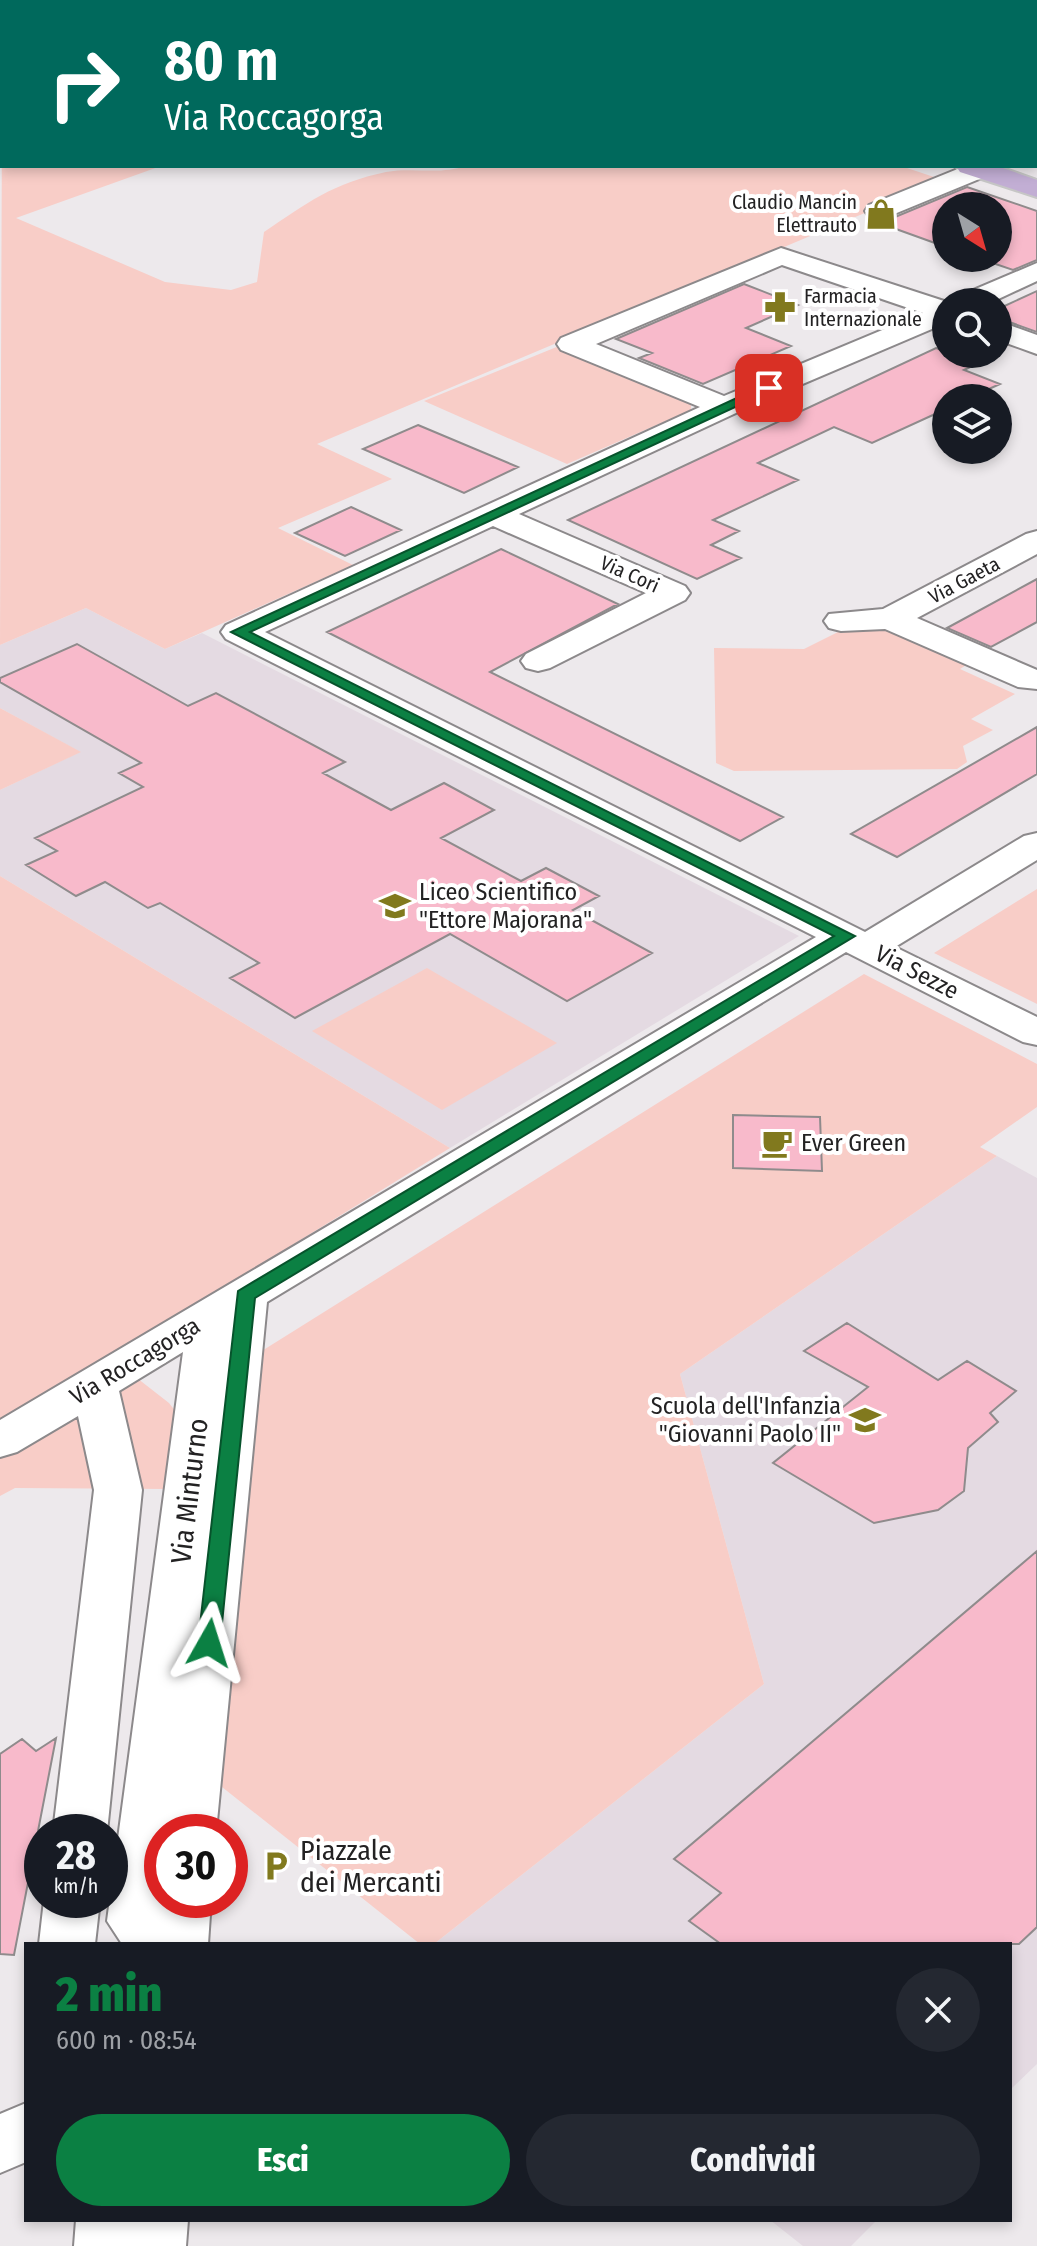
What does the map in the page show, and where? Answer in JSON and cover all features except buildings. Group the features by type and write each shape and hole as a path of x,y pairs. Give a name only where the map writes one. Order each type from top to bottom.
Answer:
{"main road":[{"path":"975,168 1037,189"}],"street":[{"path":"878,211 975,168"},
{"path":"725,407 571,344 781,256 932,307"},
{"path":"1000,288 1037,271"},
{"path":"493,514 725,407 932,318"},
{"path":"1012,334 1034,341"},
{"name":"Via Cori","path":"493,514 673,593 538,661"},
{"name":"Via Sezze","path":"493,514 238,632 1037,1033"},
{"name":"Via Gaeta","path":"841,621 890,619 1037,541"},
{"name":"Via Gaeta","path":"890,619 1030,680"},
{"name":"Via Roccagorga","path":"0,1441 857,941 1037,844"},
{"name":"Via Minturno","path":"190,1814 228,1306"},
{"name":"Via Minturno","path":"157,1931 228,1306"},
{"path":"82,1814 118,1490 94,1385"},
{"path":"67,1942 70,1918"},
{"path":"0,2148 24,2130"},
{"path":"104,2246 106,2222"},
{"path":"156,2246 158,2222"}],"shaded area":[{"path":"2,168 155,168 16,218 165,282 231,290 257,282 264,232 335,188 386,172 459,168 907,168 943,180 317,444 392,479 278,528 353,565 165,649 86,608 0,645"},
{"path":"559,346 691,402 691,410 567,464 424,401"},
{"name":"Liceo Scientifico \"Ettore Majorana\"","path":"86,608 165,649 202,633 799,936 450,1148 0,876 0,790 80,752 0,708 0,645"},
{"path":"890,626 971,662 960,669 1015,694 971,719 993,730 963,746 967,762 957,769 734,771 716,763 714,648 804,649 844,629"},
{"path":"0,708 81,752 0,790"},
{"path":"0,876 450,1148 110,1357 169,1403 176,1412 168,1489 15,1488 0,1496"},
{"path":"1037,889 1037,1004 934,953"},
{"path":"427,968 557,1043 442,1110 312,1031"},
{"path":"864,974 1037,1064 1037,1107 980,1147 997,1156 680,1374 764,1684 437,1942 417,1942 222,1787 257,1354"},
{"path":"997,1156 1037,1178 1037,2064 1012,2088 1012,1942 437,1942 764,1684 680,1374"},
{"path":"773,2222 875,2222 851,2246 803,2246"}],"place":[{"name":"Claudio Mancin Elettrauto","path":"881,214"},
{"name":"Farmacia Internazionale","path":"780,307"},
{"name":"Liceo Scientifico \"Ettore Majorana\"","path":"395,906"},
{"name":"Ever Green","path":"777,1143"},
{"name":"Scuola dell'Infanzia \"Giovanni Paolo II\"","path":"865,1420"},
{"name":"Piazzale dei Mercanti","path":"276,1866"}],"route":[{"path":"209,1643 245,1295 846,936 238,632 769,388"}]}
